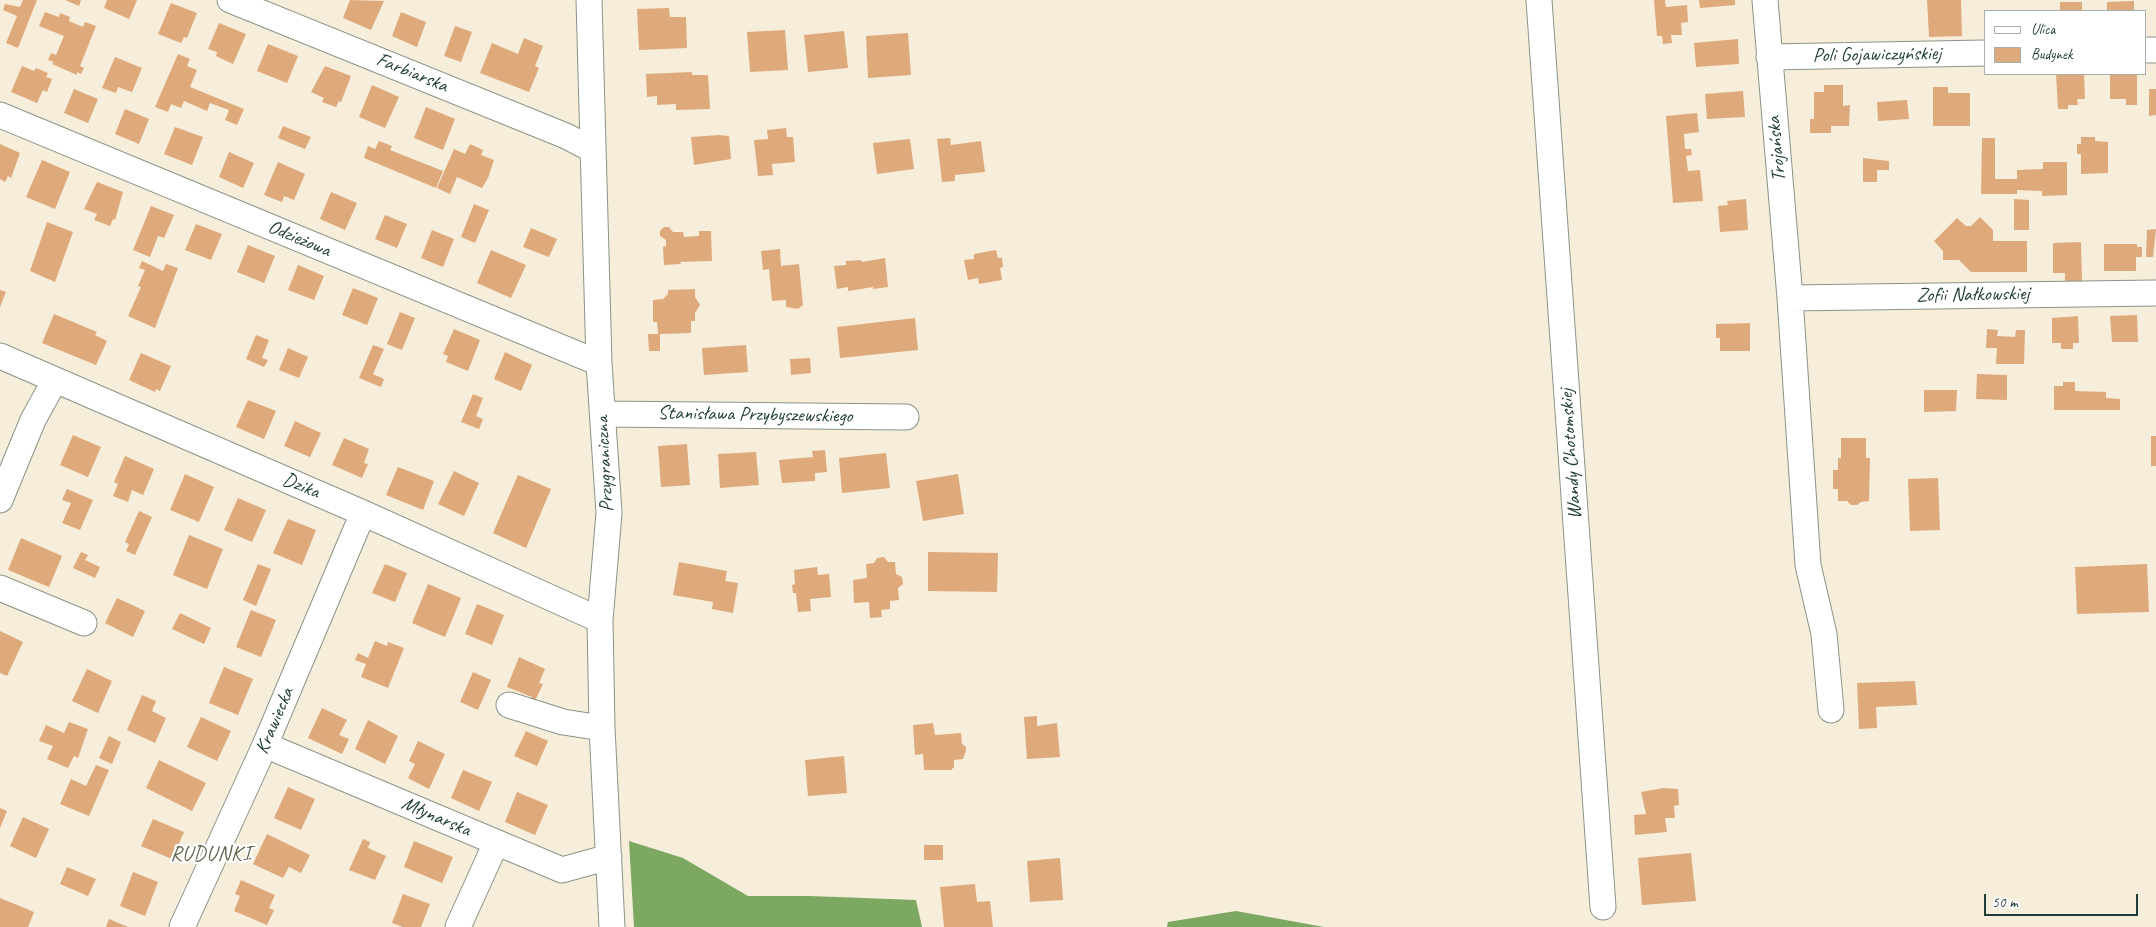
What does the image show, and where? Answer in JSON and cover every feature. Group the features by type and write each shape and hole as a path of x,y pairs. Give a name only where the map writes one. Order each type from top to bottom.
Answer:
{"street":[{"name":"Farbiarska","path":"230,0 566,136 593,150"},
{"name":"Przygraniczna","path":"589,0 599,363 609,513 600,620 602,728 612,927"},
{"name":"Wandy Chotomskiej","path":"1539,0 1603,907"},
{"name":"Trojańska","path":"1765,0 1790,298 1808,565 1824,634 1831,710"},
{"name":"Poli Gojawiczyńskiej","path":"1769,58 1984,53"},
{"name":"Odzieżowa","path":"0,115 599,363"},
{"name":"Zofii Nałkowskiej","path":"1790,298 2156,293"},
{"name":"Dzika","path":"0,356 363,513 600,620"},
{"path":"0,500 33,420 55,380"},
{"name":"Stanisława Przybyszewskiego","path":"603,414 906,416"},
{"name":"Krawiecka","path":"182,927 265,745 363,513"},
{"path":"0,588 84,622"},
{"path":"509,705 563,722 602,728"},
{"name":"Młynarska","path":"265,745 562,870 609,857"},
{"path":"458,927 496,843"}],"green space":[{"path":"629,841 683,858 748,896 916,900 922,927 634,927"},
{"path":"1236,911 1324,927 1167,927 1168,922"}],"building":[{"path":"23,0 37,0 18,48 6,43 17,16 3,10 5,4 20,7"},
{"path":"65,0 81,0 79,6"},
{"path":"107,0 137,0 129,19 104,8"},
{"path":"350,0 384,1 371,30 343,18"},
{"path":"1654,0 1665,0 1666,7 1687,5 1688,22 1681,23 1682,35 1671,35 1672,43 1663,44 1662,36 1657,36"},
{"path":"1699,0 1735,0 1735,5 1700,8"},
{"path":"1927,0 1961,0 1962,36 1929,37"},
{"path":"2134,1 2134,10 2107,10 2107,2"},
{"path":"2060,2 2082,2 2082,10 2060,10"},
{"path":"171,3 197,13 187,38 184,37 181,43 158,34"},
{"path":"669,8 670,17 686,17 687,48 639,50 637,9"},
{"path":"45,12 59,17 60,13 70,17 69,21 83,27 85,22 96,26 80,66 84,68 81,74 77,72 77,75 52,64 54,62 48,60 51,53 56,55 64,36 39,26"},
{"path":"401,12 426,22 417,47 392,36"},
{"path":"219,23 246,34 233,64 216,56 217,52 208,49"},
{"path":"455,26 472,32 461,62 444,56"},
{"path":"785,30 788,70 750,72 747,32"},
{"path":"844,31 848,68 808,72 804,35"},
{"path":"908,33 911,75 868,78 866,36"},
{"path":"524,38 543,46 535,66 539,68 529,92 480,73 492,43 518,54"},
{"path":"1738,39 1739,64 1696,67 1694,43"},
{"path":"268,44 298,56 287,83 257,71"},
{"path":"178,54 190,59 187,66 197,70 190,87 244,109 237,125 225,120 229,110 210,103 207,111 184,101 181,108 171,104 168,112 155,107"},
{"path":"115,57 142,68 132,92 118,87 116,93 102,88"},
{"path":"22,66 34,71 36,68 48,73 46,77 52,79 47,92 43,90 37,103 11,92"},
{"path":"325,66 351,76 341,102 339,101 336,107 322,102 324,98 311,92"},
{"path":"692,72 692,75 708,75 710,109 676,110 676,104 657,105 657,96 647,97 646,74"},
{"path":"2056,75 2084,75 2085,99 2077,99 2078,105 2068,105 2068,109 2058,109"},
{"path":"2110,75 2137,75 2137,105 2126,105 2126,99 2110,99"},
{"path":"372,85 399,97 385,128 359,117"},
{"path":"1824,85 1843,85 1843,106 1850,105 1849,126 1831,126 1831,133 1810,133 1810,119 1814,119 1814,92 1824,92"},
{"path":"1933,87 1948,87 1948,93 1970,93 1970,126 1933,126"},
{"path":"74,89 98,99 88,123 64,113"},
{"path":"2149,89 2156,89 2156,115 2149,116"},
{"path":"1743,91 1745,117 1707,119 1705,94"},
{"path":"1907,100 1909,119 1878,121 1877,102"},
{"path":"426,107 455,119 443,150 414,138"},
{"path":"125,109 149,119 139,144 115,134"},
{"path":"1697,113 1699,132 1684,134 1685,149 1691,149 1692,155 1686,156 1688,171 1700,170 1703,201 1673,203 1666,116"},
{"path":"283,126 311,137 305,149 278,138"},
{"path":"175,127 203,137 192,165 164,154"},
{"path":"786,128 787,137 793,137 795,162 772,164 773,175 758,176 754,140 768,139 767,130"},
{"path":"729,136 731,159 694,165 691,137"},
{"path":"2081,137 2095,137 2095,141 2108,142 2108,173 2081,174 2081,154 2077,154 2077,144 2081,144"},
{"path":"950,138 951,145 981,141 985,172 955,175 955,181 942,182 937,139"},
{"path":"1982,138 1995,138 1995,179 2017,179 2017,170 2043,169 2043,162 2067,162 2067,195 2042,196 2042,191 2017,190 2017,194 1981,194"},
{"path":"910,139 914,169 877,174 873,143"},
{"path":"379,141 392,146 390,150 443,171 436,188 364,158 368,146 375,149"},
{"path":"0,144 20,153 11,178 8,176 5,182 0,179"},
{"path":"470,144 483,150 481,155 494,160 488,178 482,188 457,177 450,194 437,188 454,149 465,154"},
{"path":"229,152 254,163 243,188 219,177"},
{"path":"1863,158 1889,161 1889,170 1877,170 1877,182 1863,182"},
{"path":"42,160 70,172 55,209 26,197"},
{"path":"278,162 305,174 294,200 284,196 282,202 264,195"},
{"path":"97,182 123,192 115,220 113,219 110,226 94,220 97,214 84,209"},
{"path":"331,192 357,203 345,230 320,219"},
{"path":"1746,199 1748,230 1720,232 1718,206 1728,205 1727,201"},
{"path":"2014,199 2029,200 2029,230 2014,230"},
{"path":"474,204 489,210 475,243 461,237"},
{"path":"151,206 174,215 164,238 158,236 150,257 133,250"},
{"path":"385,215 407,224 397,248 375,239"},
{"path":"1980,217 1993,230 1993,241 2027,241 2027,272 1971,272 1959,260 1943,260 1943,251 1934,241 1957,218 1966,226 1971,226"},
{"path":"47,222 73,232 55,282 30,271"},
{"path":"196,224 222,234 211,260 185,250"},
{"path":"664,227 669,227 673,232 683,232 684,237 699,236 699,231 711,231 712,261 680,262 681,264 664,265 663,247 666,246 666,240 660,236 660,231"},
{"path":"531,228 557,239 549,257 523,247"},
{"path":"2156,229 2153,257 2146,257 2147,230"},
{"path":"432,230 454,239 443,267 421,258"},
{"path":"2081,242 2082,281 2065,281 2065,273 2053,273 2053,243"},
{"path":"2104,244 2137,244 2137,247 2142,247 2142,257 2136,257 2136,271 2104,271"},
{"path":"248,245 275,256 264,283 237,272"},
{"path":"780,249 781,266 799,264 803,305 798,309 786,307 786,300 772,301 769,269 763,270 761,251"},
{"path":"491,250 526,265 511,298 477,283"},
{"path":"996,250 998,258 1002,258 1003,267 1000,268 1002,280 979,284 978,278 968,280 964,260 974,259 974,254"},
{"path":"885,258 888,287 848,291 848,287 837,289 834,266 846,265 846,261 861,260 862,262"},
{"path":"142,261 163,271 166,264 178,268 155,328 128,316 141,287 138,286 145,270 139,268"},
{"path":"298,265 324,276 314,300 288,290"},
{"path":"353,288 378,298 367,325 342,315"},
{"path":"695,289 695,297 700,305 695,313 695,321 691,321 691,333 660,334 660,351 649,351 648,334 658,334 657,322 653,322 653,300 663,299 668,294 668,290"},
{"path":"0,290 6,292 0,307"},
{"path":"400,312 415,318 402,350 387,344"},
{"path":"54,314 97,332 95,335 107,341 96,365 42,343"},
{"path":"2137,315 2138,342 2112,342 2110,316"},
{"path":"2078,316 2079,343 2073,343 2073,349 2061,349 2061,343 2052,343 2052,318"},
{"path":"915,318 918,350 840,358 837,327"},
{"path":"1750,323 1750,351 1720,351 1720,338 1716,338 1716,324"},
{"path":"454,329 480,340 468,371 446,362 448,356 443,354"},
{"path":"1987,329 1998,330 1997,336 2015,337 2016,330 2025,330 2024,364 1996,364 1997,348 1986,348"},
{"path":"256,335 269,340 262,358 268,360 264,367 246,359"},
{"path":"373,345 384,349 373,374 384,379 381,387 359,378"},
{"path":"746,345 748,372 704,375 702,348"},
{"path":"288,348 308,357 299,378 279,370"},
{"path":"505,352 532,365 521,391 494,379"},
{"path":"141,353 171,366 160,391 156,389 155,392 129,380"},
{"path":"810,358 811,373 791,375 790,359"},
{"path":"1977,374 2007,375 2007,400 1976,399"},
{"path":"2063,382 2075,382 2075,391 2106,392 2106,398 2120,399 2120,410 2054,410 2054,386 2063,386"},
{"path":"1924,390 1957,390 1956,411 1924,412"},
{"path":"473,394 483,398 476,416 483,419 479,429 461,422"},
{"path":"248,400 276,411 264,439 236,427"},
{"path":"295,421 321,433 310,457 284,446"},
{"path":"73,435 101,447 88,477 60,465"},
{"path":"2151,436 2156,436 2156,466 2151,466"},
{"path":"344,438 369,449 364,463 368,464 362,478 332,465"},
{"path":"1841,438 1866,438 1866,458 1870,458 1869,501 1851,505 1847,501 1838,501 1838,489 1833,489 1833,470 1838,470 1838,458 1841,458"},
{"path":"687,444 690,485 661,487 658,446"},
{"path":"825,450 827,472 815,473 815,481 782,483 779,460 813,457 812,451"},
{"path":"756,452 759,485 720,488 718,454"},
{"path":"886,453 890,488 842,493 839,458"},
{"path":"125,456 154,469 143,495 132,490 128,502 113,496 118,484 114,482"},
{"path":"398,467 434,481 423,510 386,495"},
{"path":"454,471 479,483 464,516 438,504"},
{"path":"185,474 214,487 199,522 170,510"},
{"path":"958,474 964,514 923,521 916,481"},
{"path":"518,475 551,489 526,548 493,533"},
{"path":"1938,478 1940,530 1910,531 1908,479"},
{"path":"67,489 93,500 80,530 62,523 71,503 62,500"},
{"path":"238,498 266,510 252,542 224,530"},
{"path":"139,511 152,517 135,555 126,551 129,544 125,542"},
{"path":"288,519 316,530 302,565 273,553"},
{"path":"189,535 223,549 207,589 173,575"},
{"path":"21,538 62,556 49,587 8,570"},
{"path":"81,552 88,555 85,560 100,567 95,578 73,568"},
{"path":"928,552 998,553 997,592 928,591"},
{"path":"884,557 888,562 895,562 896,574 902,577 903,584 898,588 899,600 890,601 890,609 881,610 882,617 870,618 869,602 854,603 853,580 867,578 866,564 874,563 877,558"},
{"path":"679,562 727,571 725,581 738,583 733,613 712,609 713,602 673,595"},
{"path":"258,564 271,569 256,606 243,600"},
{"path":"385,564 407,573 395,602 372,593"},
{"path":"2147,564 2149,612 2077,614 2075,567"},
{"path":"817,567 818,575 829,574 831,597 810,599 811,611 798,612 796,593 793,593 792,585 795,584 794,570"},
{"path":"428,584 461,598 445,637 412,623"},
{"path":"117,598 145,611 133,637 105,623"},
{"path":"477,604 504,615 492,645 465,634"},
{"path":"251,610 276,620 261,657 236,647"},
{"path":"180,613 211,628 204,644 172,629"},
{"path":"0,631 23,642 7,676 0,673"},
{"path":"375,641 387,646 388,642 404,648 388,688 361,677 366,664 355,660 358,653 368,658"},
{"path":"519,657 545,669 539,683 543,684 534,703 530,701 532,697 507,687"},
{"path":"224,667 253,679 238,715 209,703"},
{"path":"87,669 112,681 98,713 72,701"},
{"path":"473,672 491,680 478,710 460,702"},
{"path":"1915,681 1917,705 1876,707 1877,728 1859,729 1857,683"},
{"path":"142,695 156,701 152,711 166,718 155,743 127,730"},
{"path":"322,708 347,720 339,735 349,739 342,754 308,738"},
{"path":"1037,716 1037,726 1057,723 1060,757 1027,759 1024,717"},
{"path":"201,717 231,731 217,761 187,747"},
{"path":"368,720 398,736 385,764 355,749"},
{"path":"69,722 88,729 78,758 74,756 68,768 47,759 53,746 39,741 46,725 64,733"},
{"path":"933,723 935,735 961,733 962,744 966,747 966,751 963,759 954,760 954,767 951,770 924,770 923,754 915,755 913,725"},
{"path":"526,731 548,741 537,766 514,756"},
{"path":"109,736 121,742 112,764 99,758"},
{"path":"418,741 445,754 429,789 408,778 415,764 409,761"},
{"path":"844,756 847,793 808,796 805,760"},
{"path":"159,760 206,783 192,811 146,788"},
{"path":"96,765 109,770 89,816 60,804 71,779 86,786"},
{"path":"463,770 492,782 479,811 451,798"},
{"path":"288,787 315,799 301,830 274,818"},
{"path":"1663,788 1678,789 1679,805 1674,806 1675,818 1665,818 1667,832 1635,835 1634,815 1646,814 1641,792"},
{"path":"517,792 548,805 535,835 505,822"},
{"path":"0,808 7,811 0,828"},
{"path":"23,817 49,829 36,858 10,846"},
{"path":"153,819 184,832 172,859 141,846"},
{"path":"267,834 310,855 301,873 289,867 283,878 253,864"},
{"path":"363,839 370,842 368,848 386,856 375,880 349,870"},
{"path":"414,841 453,857 442,883 404,867"},
{"path":"924,845 943,845 943,860 924,860"},
{"path":"1691,853 1696,901 1642,905 1638,858"},
{"path":"1060,858 1063,900 1030,902 1027,861"},
{"path":"67,867 96,879 88,896 60,884"},
{"path":"133,872 158,882 145,916 120,906"},
{"path":"241,880 275,895 269,908 274,910 267,925 234,911 240,896 235,894"},
{"path":"975,884 977,902 990,901 993,927 944,927 940,887"},
{"path":"403,894 430,904 421,927 403,927 392,923"},
{"path":"0,898 34,912 28,927 0,927"},
{"path":"109,919 128,927 106,927"}],"district":[{"name":"RUDUNKI","path":"211,854"}]}
